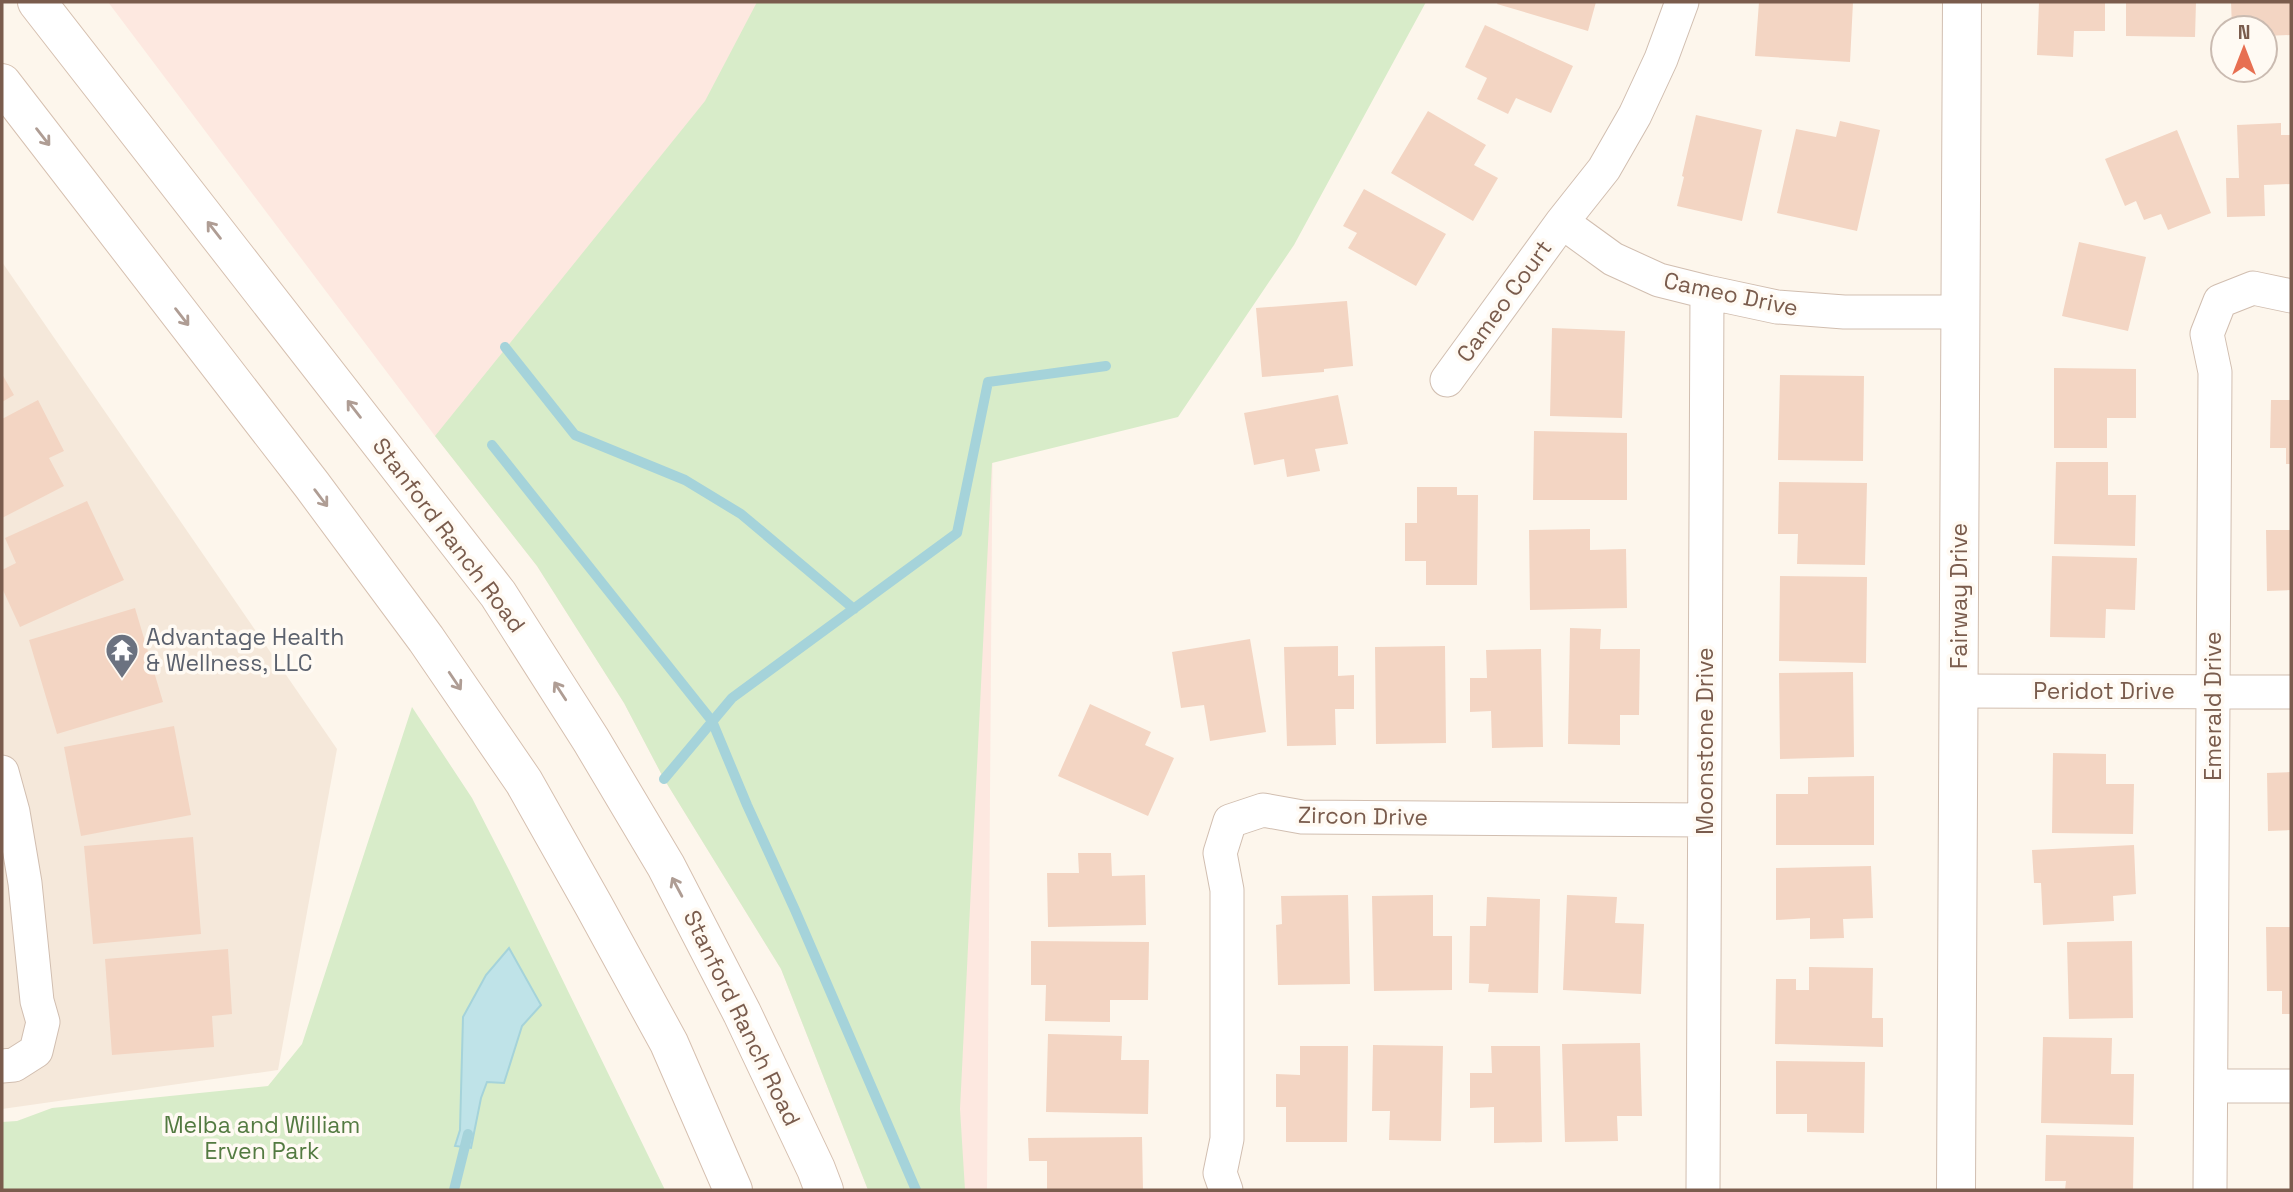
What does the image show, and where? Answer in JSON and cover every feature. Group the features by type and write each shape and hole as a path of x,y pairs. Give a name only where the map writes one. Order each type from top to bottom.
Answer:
{"main road":[{"path":"12,2 47,15"},
{"name":"Fairway Drive","path":"1956,1190 1962,2"},
{"name":"Stanford Ranch Road","path":"47,15 498,594 591,740 666,866 742,1013 824,1190"},
{"path":"2,83 303,474 426,639 524,782 669,1043 733,1190"}],"street":[{"path":"1562,222 1604,169 1635,115 1661,59 1682,2"},
{"name":"Cameo Drive","path":"1562,222 1613,259 1659,280 1707,292 1777,307 1867,313 1960,313"},
{"name":"Cameo Court","path":"1447,380 1562,222"},
{"name":"Emerald Drive","path":"2210,1190 2214,372 2207,334 2220,301 2253,288 2291,296"},
{"name":"Moonstone Drive","path":"1703,1190 1707,292"},
{"name":"Peridot Drive","path":"1958,691 2291,692"},
{"path":"2,772 13,813 25,883 37,1001 43,1021 36,1051 13,1065 2,1066"},
{"name":"Zircon Drive","path":"1226,1190 1220,1173 1227,1139 1227,890 1220,853 1230,821 1263,810 1302,817 1704,820"},
{"path":"2211,1086 2291,1086"}],"shaded area":[{"path":"108,2 996,2 987,1190 868,1190 781,969 664,779 624,703 537,566 435,436"},
{"path":"2,262 337,749 278,1070 2,1109"}],"green space":[{"path":"757,2 1426,2 1294,245 1178,417 992,463 960,1109 965,1190 868,1190 781,969 664,779 624,703 537,566 435,436 705,101"},
{"name":"Melba and William Erven Park","path":"412,707 472,798 665,1190 2,1190 2,1122 17,1121 52,1108 268,1086 302,1044"}],"water":[{"path":"509,948 541,1005 522,1026 504,1083 487,1082 471,1148 455,1146 460,1130 463,1017 486,975"}],"building":[{"path":"1596,2 1588,31 1497,4"},
{"path":"1759,2 1853,2 1850,62 1755,56"},
{"path":"2039,2 2105,2 2105,31 2074,31 2073,57 2037,55"},
{"path":"2126,2 2196,2 2195,37 2126,36"},
{"path":"2231,2 2291,2 2291,35 2279,35 2279,14 2231,14"},
{"path":"1485,25 1573,66 1551,113 1516,98 1508,114 1477,99 1487,78 1465,67"},
{"path":"1428,111 1486,145 1474,165 1498,178 1473,221 1391,173"},
{"path":"1696,115 1762,130 1742,221 1677,206"},
{"path":"1840,121 1880,130 1857,231 1777,213 1796,129 1836,137"},
{"path":"2281,123 2281,135 2291,135 2291,184 2264,185 2265,216 2227,217 2226,178 2239,178 2237,125"},
{"path":"2177,130 2211,213 2168,230 2161,214 2144,220 2136,201 2125,206 2105,159"},
{"path":"1364,189 1446,234 1416,286 1348,248 1357,233 1343,226"},
{"path":"2079,242 2146,257 2128,331 2062,316"},
{"path":"1347,301 1353,366 1324,369 1324,372 1262,377 1256,308"},
{"path":"1552,328 1625,331 1622,418 1550,416"},
{"path":"2054,368 2136,369 2136,418 2107,418 2107,448 2054,448"},
{"path":"2,374 14,395 2,402"},
{"path":"1780,375 1864,376 1863,461 1778,460"},
{"path":"1338,395 1348,444 1315,449 1320,471 1287,477 1284,459 1254,465 1244,413"},
{"path":"38,400 64,451 49,458 64,486 2,518 2,419"},
{"path":"2271,400 2291,400 2291,464 2286,464 2286,448 2270,448"},
{"path":"1534,431 1627,433 1627,500 1533,500"},
{"path":"2056,462 2108,462 2108,495 2136,495 2135,546 2054,544"},
{"path":"1779,482 1867,483 1865,565 1797,564 1798,534 1778,534"},
{"path":"1417,487 1457,487 1457,495 1478,495 1477,585 1426,585 1426,561 1405,561 1405,523 1417,523"},
{"path":"87,501 124,580 20,627 2,588 2,570 16,563 5,538"},
{"path":"1590,529 1590,550 1626,549 1627,608 1530,610 1529,530"},
{"path":"2266,530 2291,530 2291,590 2267,591"},
{"path":"2052,556 2137,558 2135,610 2106,609 2105,638 2050,637"},
{"path":"1780,576 1867,577 1866,663 1779,661"},
{"path":"135,608 163,702 57,734 29,640"},
{"path":"1570,628 1601,629 1600,649 1640,649 1639,715 1620,715 1620,745 1568,744"},
{"path":"1250,639 1266,732 1210,741 1204,705 1181,708 1172,652"},
{"path":"1338,646 1338,676 1354,675 1354,709 1335,709 1336,745 1287,746 1284,647"},
{"path":"1445,646 1446,743 1376,744 1375,647"},
{"path":"1541,649 1543,747 1492,748 1491,711 1470,712 1470,678 1487,678 1486,650"},
{"path":"1853,672 1854,757 1780,759 1779,673"},
{"path":"1090,704 1151,732 1145,745 1174,758 1148,816 1058,776"},
{"path":"174,726 191,815 81,836 64,747"},
{"path":"2053,753 2106,754 2106,784 2134,784 2133,834 2052,833"},
{"path":"2291,772 2291,830 2268,831 2267,773"},
{"path":"1874,776 1874,845 1776,845 1776,794 1808,794 1808,777"},
{"path":"193,837 201,934 93,944 84,846"},
{"path":"2134,845 2136,894 2113,896 2114,921 2043,925 2041,883 2034,883 2032,850"},
{"path":"1078,853 1111,853 1112,876 1145,875 1146,925 1048,927 1047,873 1079,873"},
{"path":"1871,866 1873,918 1843,919 1844,938 1810,939 1810,918 1776,920 1776,868"},
{"path":"1348,895 1350,984 1278,985 1276,925 1282,924 1281,896"},
{"path":"1433,895 1433,936 1452,936 1452,990 1374,991 1372,896"},
{"path":"1567,895 1617,897 1615,923 1644,924 1641,994 1563,990"},
{"path":"1487,897 1540,899 1538,993 1488,992 1489,984 1469,983 1470,926 1486,926"},
{"path":"2266,927 2291,927 2291,1014 2282,1014 2282,991 2267,991"},
{"path":"1031,941 1149,942 1148,1000 1110,1000 1110,1022 1045,1021 1046,985 1031,985"},
{"path":"2132,941 2133,1018 2069,1019 2067,942"},
{"path":"228,949 232,1014 212,1016 214,1047 112,1055 105,959"},
{"path":"1809,967 1873,968 1872,1018 1883,1018 1883,1047 1775,1044 1776,979 1796,979 1796,990 1809,990"},
{"path":"1048,1034 1122,1036 1121,1060 1149,1060 1148,1114 1046,1112"},
{"path":"2043,1037 2112,1038 2111,1074 2134,1074 2133,1125 2041,1123"},
{"path":"1640,1043 1642,1116 1617,1116 1618,1141 1565,1142 1562,1044"},
{"path":"1373,1045 1443,1046 1441,1141 1389,1140 1390,1111 1372,1111"},
{"path":"1300,1046 1348,1046 1347,1142 1286,1142 1286,1107 1276,1107 1276,1074 1300,1075"},
{"path":"1491,1046 1540,1046 1542,1142 1494,1143 1494,1107 1470,1108 1470,1073 1492,1073"},
{"path":"1776,1061 1865,1062 1864,1133 1807,1132 1807,1114 1776,1114"},
{"path":"2046,1135 2134,1137 2133,1190 2065,1190 2066,1181 2045,1181"},
{"path":"1142,1137 1143,1190 1047,1190 1047,1161 1029,1161 1028,1138"}],"waterway":[{"path":"505,347 575,435 685,480 741,514 854,609"},
{"path":"664,779 732,698 957,533 988,382 1106,366"},
{"path":"492,445 712,721 916,1190"},
{"path":"454,1190 468,1134"}],"place":[{"name":"Advantage Health & Wellness, LLC","path":"122,680"}]}
